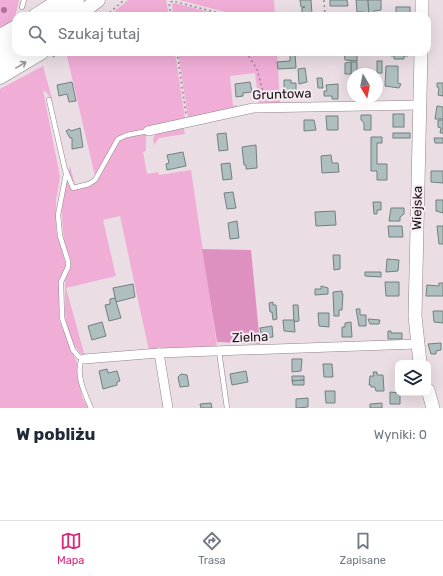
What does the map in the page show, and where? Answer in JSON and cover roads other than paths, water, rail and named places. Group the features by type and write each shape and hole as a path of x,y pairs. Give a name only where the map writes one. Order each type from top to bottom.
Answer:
{"main road":[{"path":"41,12 60,0"},
{"path":"60,12 77,0"},
{"path":"82,12 98,0"},
{"path":"95,12 108,0"},
{"path":"0,36 12,29"},
{"path":"0,50 12,43"},
{"path":"0,64 15,56"},
{"path":"0,77 35,56"}],"street":[{"path":"422,0 422,12"},
{"name":"Wiejska","path":"420,360 415,316 421,56"},
{"name":"Gruntowa","path":"148,131 229,112 267,107 420,105"},
{"name":"Zielna","path":"84,359 219,351 417,344"},
{"path":"158,354 168,408"},
{"path":"430,396 433,408"}],"lane":[{"path":"22,7 24,0"},
{"path":"49,100 66,179 60,197 58,215 60,236 68,261 68,268 62,282 62,318 73,350 79,357 84,359 81,360 79,366 80,375 83,389 91,408"},
{"path":"64,166 73,188 89,184 95,180 118,139 127,135 148,131"},
{"path":"219,351 228,408"}]}
